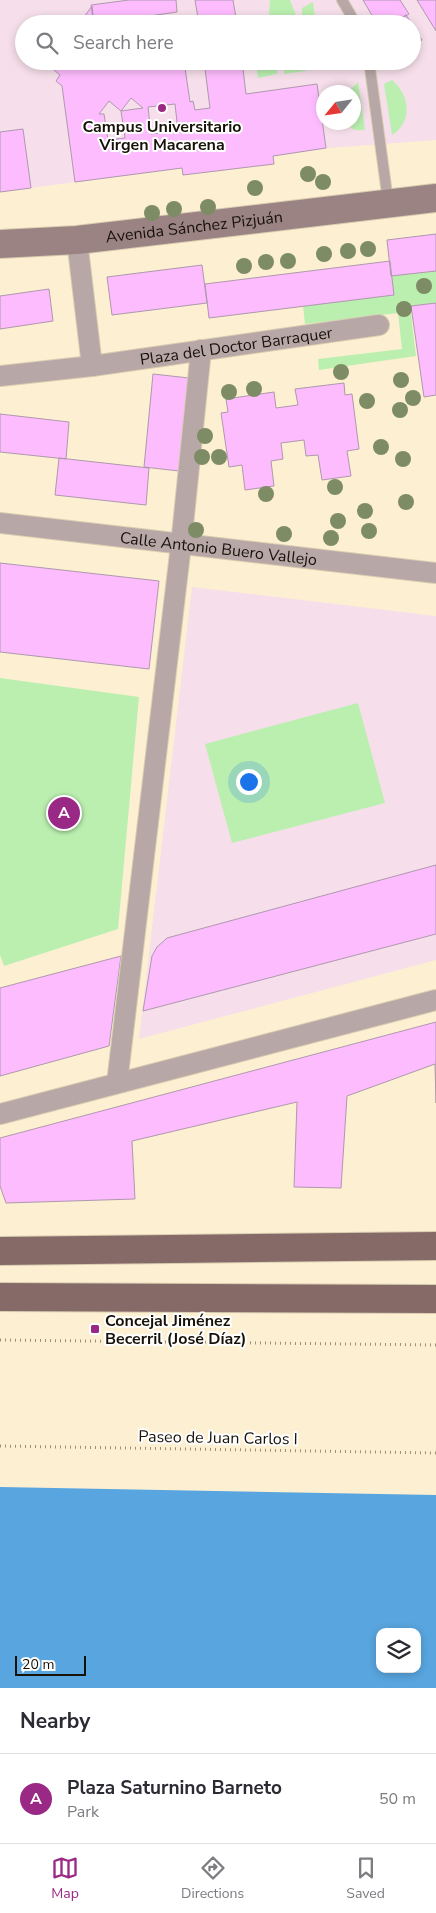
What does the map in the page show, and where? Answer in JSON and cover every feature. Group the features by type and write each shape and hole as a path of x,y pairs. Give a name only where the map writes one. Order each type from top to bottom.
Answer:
{"main road":[{"path":"0,1251 436,1246"},
{"path":"0,1297 436,1298"}],"street":[{"name":"Avenida Sánchez Pizjuán","path":"0,244 77,240 436,198"},
{"path":"77,240 92,366"},
{"name":"Plaza del Doctor Barraquer","path":"0,376 92,366 379,325"},
{"path":"117,1082 181,545 202,350"},
{"name":"Calle Antonio Buero Vallejo","path":"0,524 436,573"},
{"path":"0,1114 436,1000"}],"lane":[{"path":"342,0 351,15"},
{"path":"370,70 388,204"}],"path":[{"path":"0,1340 436,1345"},
{"name":"Paseo de Juan Carlos I","path":"0,1446 436,1453"}],"shaded area":[{"name":"Campus Universitario Virgen Macarena","path":"0,0 436,0 436,140 329,148 273,156 274,164 183,175 182,168 0,192"},
{"path":"192,587 436,616 436,960 139,1039"}],"green space":[{"path":"270,0 290,0 296,15 269,15"},
{"path":"313,2 315,15 302,15 302,8"},
{"path":"257,70 277,70 277,74 258,78"},
{"path":"284,70 306,70 305,71 284,74"},
{"path":"392,80 402,93 407,108 404,122 392,135 384,84"},
{"path":"361,103 365,130 361,130"},
{"path":"436,271 436,303 410,306 416,356 319,370 318,359 402,349 398,313 305,324 303,306 391,276"},
{"path":"0,678 139,697 118,929 4,966 0,955"},
{"path":"358,703 385,803 232,843 205,744"}],"water":[{"path":"0,1487 436,1495 436,1688 0,1688"}],"building":[{"path":"129,0 176,0 177,12 156,15 93,15 91,5"},
{"path":"195,0 233,0 236,15 198,15"},
{"path":"363,0 400,0 409,14 407,15 372,15"},
{"path":"417,0 436,0 436,31"},
{"path":"92,6 93,15 86,15"},
{"path":"54,70 185,70 190,102 193,101 195,110 210,108 205,70 243,70 246,94 317,84 316,130 323,130 326,148 273,156 274,164 183,175 182,168 75,182 62,86 56,81 60,75","holes":["131,98 143,108 121,111","109,101 121,111 125,138 108,140 104,114 99,114","175,104 178,131 151,134 148,107"]},
{"path":"23,129 31,188 0,192 0,132"},
{"path":"436,234 436,271 391,276 387,240"},
{"path":"390,261 394,295 209,318 205,284"},
{"path":"202,265 207,303 112,315 107,277"},
{"path":"49,289 53,321 0,329 0,296"},
{"path":"436,303 436,395 424,397 411,306"},
{"path":"153,374 189,378 179,471 144,467"},
{"path":"344,383 345,395 352,394 359,449 347,451 351,476 322,480 318,455 306,456 304,440 281,443 283,459 271,461 274,486 245,490 242,465 229,467 221,413 228,412 226,399 274,392 276,408 298,405 295,389"},
{"path":"0,414 69,422 66,459 0,452"},
{"path":"59,458 149,468 146,505 55,495"},
{"path":"0,563 159,581 149,669 0,652"},
{"path":"436,865 436,934 143,1011 152,956 157,947 167,938"},
{"path":"121,956 109,1046 0,1076 0,988"},
{"path":"436,1022 436,1103 435,1064 347,1096 341,1188 294,1187 297,1102 132,1141 135,1199 6,1203 0,1186 0,1138"}],"place":[{"name":"Campus Universitario Virgen Macarena","path":"162,108"},
{"name":"Plaza Saturnino Barneto","path":"64,813"},
{"name":"Concejal Jiménez Becerril (José Díaz)","path":"95,1329"}]}
